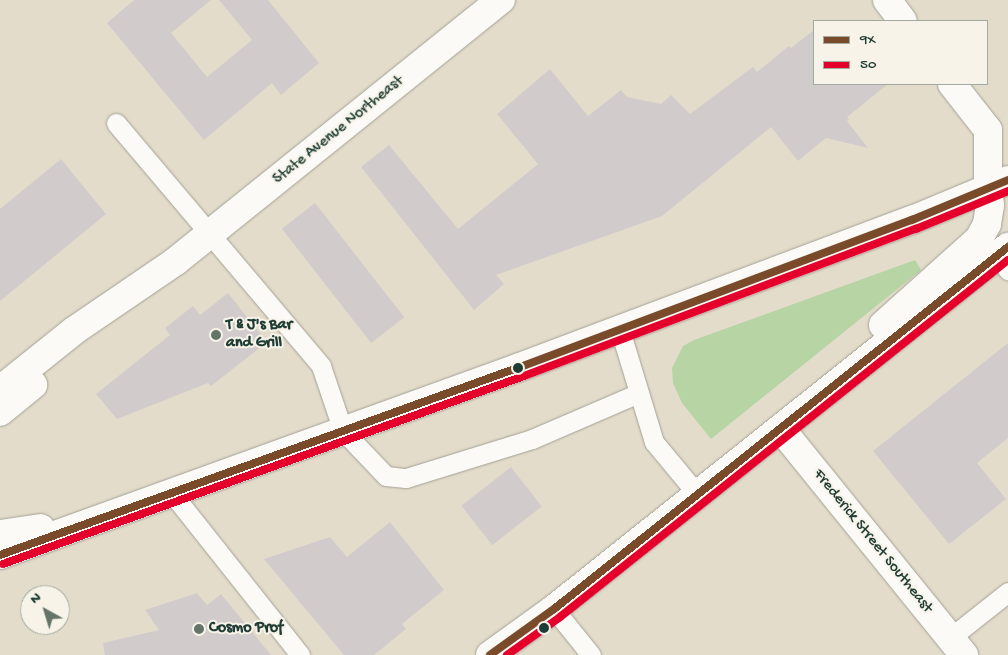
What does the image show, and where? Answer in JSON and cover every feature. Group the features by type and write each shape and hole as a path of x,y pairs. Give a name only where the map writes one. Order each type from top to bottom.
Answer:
{"main road":[{"name":"State Avenue Northeast","path":"0,412 82,346 176,262 501,0"},
{"path":"887,0 902,20"},
{"path":"780,429 848,358 978,239 987,224 990,205 998,185 988,130 953,85"},
{"path":"0,555 620,330 912,220 998,185"},
{"path":"490,655 554,610 780,429 1005,256"},
{"name":"State Avenue Northeast","path":"0,390 75,330 176,262"},
{"name":"Frederick Street Southeast","path":"780,429 957,647"},
{"path":"0,534 31,530 128,508"}],"lane":[{"path":"116,124 321,366 343,431 386,476 406,478 532,439 639,393"},
{"path":"620,330 654,442 698,495"},
{"path":"171,492 300,655"},
{"path":"957,647 1008,592"},
{"path":"554,610 590,655"}],"green space":[{"path":"915,260 921,270 711,439 682,403 673,383 672,368 683,346 694,340"}],"building":[{"path":"134,0 211,0 171,33 207,77 252,40 219,0 268,0 319,63 281,95 272,83 204,140 107,23"},
{"path":"813,31 813,85 887,85 847,117 849,119 847,121 868,148 826,138 798,161 771,127 662,216 496,275 504,284 474,310 361,167 389,145 458,229 538,164 497,114 550,69 588,116 621,90 627,97 661,104 671,95 690,114 753,67 757,72 789,46 791,48"},
{"path":"61,159 106,214 0,301 0,209"},
{"path":"315,203 404,317 371,343 282,229"},
{"path":"228,293 267,342 211,386 208,383 117,419 96,394 170,335 165,328 193,306 200,315"},
{"path":"1008,343 1008,438 977,463 1006,499 949,544 873,451"},
{"path":"511,467 542,506 492,545 461,506"},
{"path":"390,522 444,590 402,624 406,629 374,655 344,655 264,559 330,537 347,557"},
{"name":"Cosmo Prof","path":"197,593 207,605 221,594 271,655 105,655 103,643 159,630 145,610"}],"transit line":[{"name":"9X","path":"0,555 520,367 912,220 1008,180"},
{"name":"50","path":"3,564 524,376 916,229 1008,191"},
{"name":"9X","path":"490,655 554,609 1008,247"},
{"name":"50","path":"507,655 560,617 1008,260"}],"place":[{"name":"T & J's Bar and Grill","path":"216,335"},
{"name":"Cosmo Prof","path":"199,629"}]}
